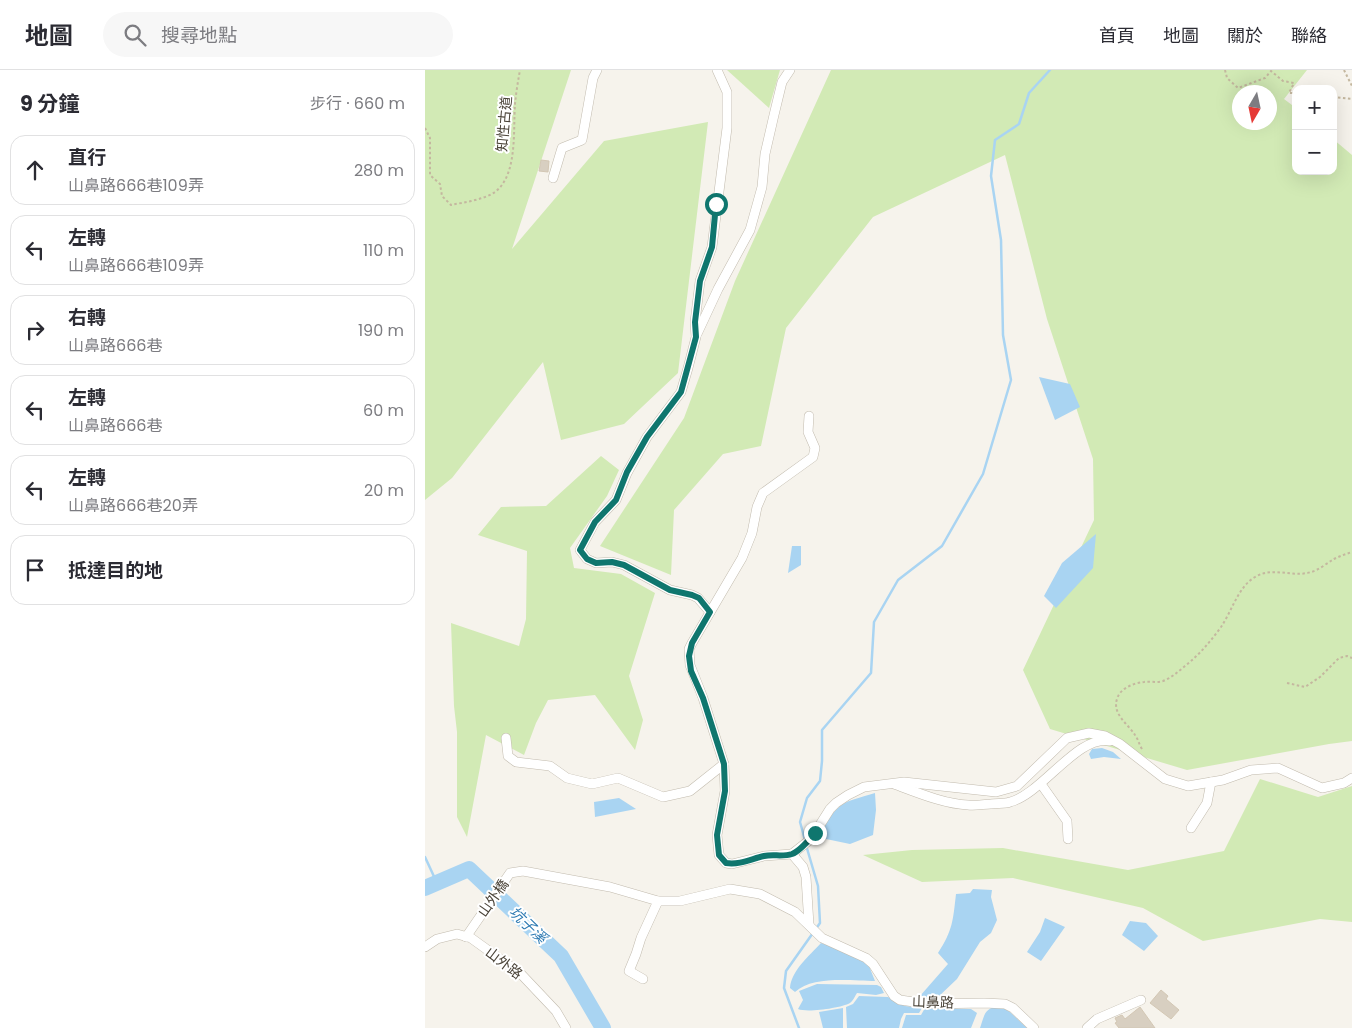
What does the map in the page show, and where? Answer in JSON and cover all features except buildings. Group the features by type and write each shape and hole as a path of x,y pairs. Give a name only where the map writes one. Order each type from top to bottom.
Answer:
{"street":[{"path":"553,178 562,148 582,140 593,78 597,70"},
{"path":"696,337 695,322 700,281 712,247 727,128 727,92 717,70"},
{"path":"710,612 699,598 670,590 624,565 612,562 596,563 587,559 580,550 595,522 616,500 627,472 647,437 681,392 696,337 718,289 750,230 762,187 765,154 773,115 783,82 790,70"},
{"path":"809,416 808,432 815,448 813,457 763,493 743,558 692,643 689,656 691,671 703,698 724,764 725,791 717,835 719,855 726,863 742,863 764,856 792,854 805,844 836,802 865,787 905,782 935,784 964,790 996,792 1017,786 1067,738 1089,733 1105,736 1119,744 1165,779 1188,786 1223,780 1251,770 1278,768 1322,788 1344,783 1352,778"},
{"path":"506,738 508,756 516,762 550,766 567,778 592,784 618,778 663,796 690,790 724,764"},
{"path":"889,783 937,799 968,805 1011,802 1041,784 1063,762 1085,747 1103,740 1119,744"},
{"path":"1191,828 1207,802 1211,782"},
{"path":"1041,784 1067,821 1068,839"},
{"path":"792,854 803,867 806,876 811,926"},
{"name":"山外橋","path":"466,937 510,874 523,871 597,884 658,901"},
{"path":"643,979 629,970 658,901 680,901 730,889 748,891 760,894 795,912 811,926"},
{"name":"山鼻路","path":"811,926 819,936 831,943 866,958 873,964 894,996 900,1000 928,1004 1005,1004 1013,1008 1033,1028"},
{"path":"425,947 437,939 457,934 466,937"},
{"name":"山外路","path":"466,937 471,938 521,974 555,1011 566,1028"},
{"path":"1087,1028 1097,1019 1141,1000"}],"path":[{"name":"知性古道","path":"425,128 430,138 430,175 440,184 442,196 451,205 475,200 496,191 507,175 514,146 515,104 520,70"},
{"path":"1225,70 1227,78 1238,88 1265,78 1271,70 1283,81 1294,83 1293,85"},
{"path":"1344,70 1352,86"},
{"path":"1337,97 1352,99"},
{"path":"1147,765 1135,735 1115,707 1121,691 1130,685 1143,682 1160,682 1171,678 1206,647 1222,626 1247,583 1254,578 1270,572 1295,574 1311,572 1352,552"},
{"path":"1287,682 1305,687 1320,677 1339,658 1347,656 1352,658"}],"green space":[{"path":"425,70 571,70 512,249 604,141 708,122 678,373 624,424 561,440 543,362 452,478 425,500"},
{"path":"727,70 780,70 769,108"},
{"path":"831,70 1307,70 1295,85 1292,85 1292,89 1284,99 1292,105 1292,175 1337,175 1337,142 1352,155 1352,741 1187,770 1050,729 1023,670 1094,520 1093,459 1047,319 1005,155 873,217 786,328 761,446 723,454 674,510 671,575 600,546 684,418 735,281"},
{"path":"601,456 619,470 607,496 570,548 574,568 621,574 655,593 629,676 643,720 635,750 595,695 548,700 536,723 524,755 486,735 467,837 457,817 457,732 454,706 451,623 519,646 526,619 527,551 478,535 501,507 546,506"},
{"path":"1260,779 1318,797 1352,786 1352,922 1320,919 1203,941 1143,908 1013,878 922,882 863,855 912,850 1003,848 1128,870 1224,851"}],"water":[{"path":"1039,377 1070,384 1080,407 1055,420"},
{"path":"1096,534 1093,568 1056,608 1044,596 1062,563"},
{"path":"792,546 801,546 801,565 788,573"},
{"path":"1102,748 1113,752 1121,759 1104,757 1091,759 1089,754 1092,749"},
{"path":"875,793 876,810 873,835 850,844 826,839 821,833 837,809 848,802"},
{"path":"619,798 636,809 595,817 594,802"},
{"path":"973,889 992,890 991,897 997,920 991,933 980,942 957,979 937,998 920,996 948,964 938,953 947,938 951,925 956,894 970,893"},
{"path":"1045,918 1065,927 1041,961 1027,952 1040,932"},
{"path":"1130,921 1146,923 1158,936 1144,951 1122,935"},
{"path":"821,943 859,956 869,966 875,981 822,981 812,983 795,992 790,988 797,970"},
{"path":"817,984 877,985 881,987 884,993 876,995 857,993 850,1003 832,1008 816,1010 798,1009 803,1000 799,991"},
{"path":"859,996 888,997 905,1006 922,1008 919,1013 904,1013 899,1028 847,1028 846,1007 853,1004"},
{"path":"1000,1006 1010,1012 1027,1028 980,1028 984,1015 988,1010"},
{"path":"843,1008 843,1028 823,1028 819,1012"},
{"path":"925,1008 971,1009 977,1013 971,1028 902,1028 906,1015 921,1015"}],"waterway":[{"path":"805,840 800,822 807,798 820,781 822,730 871,673 874,622 898,580 942,546 983,474 1011,380 1003,335 1001,240 991,176 995,140 1019,124 1029,93 1050,70"},
{"path":"799,1028 784,988 786,971 820,923 818,886 806,845"},
{"path":"425,857 437,883"},
{"name":"坑子溪","path":"425,888 469,869 561,956 603,1028"}],"route":[{"path":"716,204 712,247 700,281 695,322 696,337 681,392 647,437 627,472 616,500 595,522 580,550 587,559 596,563 612,562 624,565 670,590 688,593 699,598 710,612 689,649 689,665 703,698 724,764 725,791 717,835 719,855 726,863 732,864 764,856 792,854 815,833"}]}
